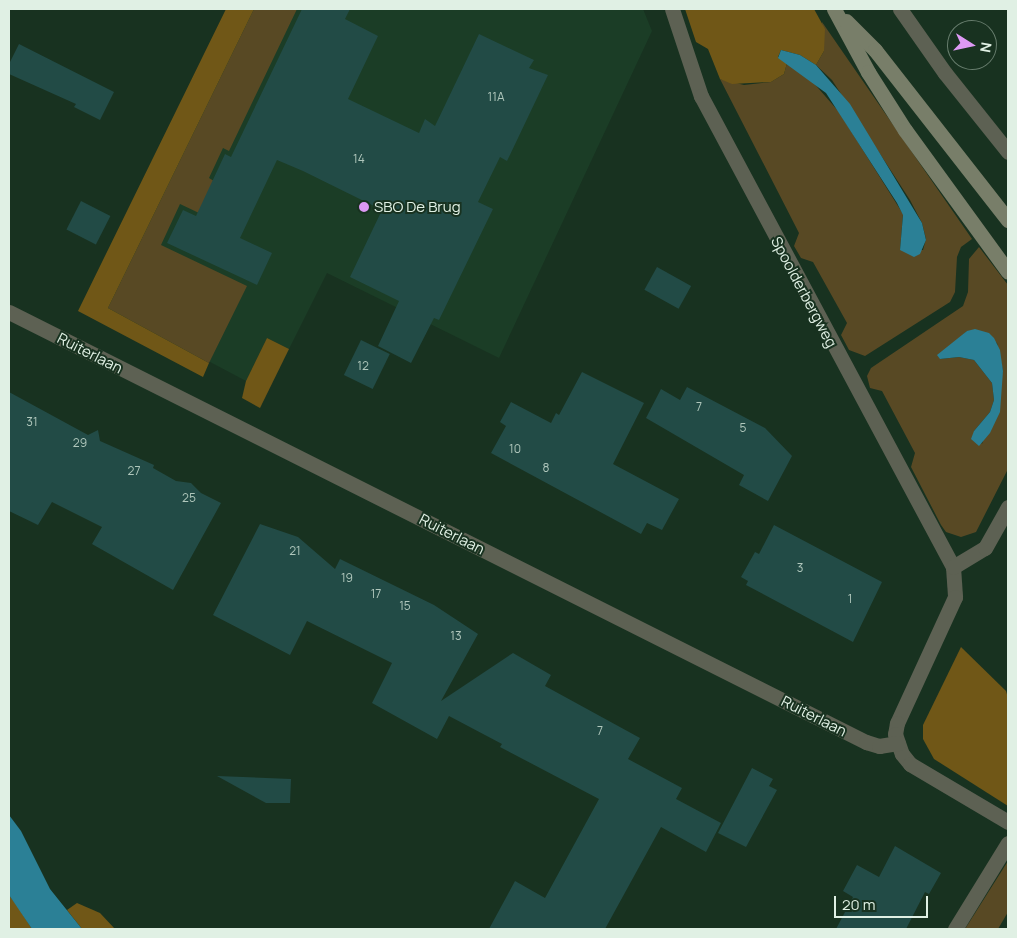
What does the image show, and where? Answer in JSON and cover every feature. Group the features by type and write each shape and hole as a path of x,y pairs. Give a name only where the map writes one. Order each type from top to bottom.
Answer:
{"main road":[{"path":"834,9 875,50 1008,220"},
{"path":"834,9 868,72 905,130 1008,272"}],"street":[{"name":"Spoolderbergweg","path":"672,9 701,96 953,567 956,589 948,612 902,708 895,734 898,743"},
{"path":"900,9 946,73 1008,152"},
{"name":"Ruiterlaan","path":"9,312 866,742 879,746 898,743"},
{"path":"953,567 985,548 1008,506"},
{"path":"898,743 910,764 1008,822"},
{"path":"955,929 1008,843"}],"shaded area":[{"path":"226,9 254,9 108,308 209,363 203,377 78,311"},
{"name":"SBO De Brug","path":"254,9 643,9 652,31 499,358 327,273 289,349 267,338 246,381 108,308"},
{"path":"254,9 297,9 229,151 223,148 209,178 214,181 199,213 180,204 161,245 247,286 209,363 108,308"},
{"path":"685,9 814,9 825,29 824,51 816,65 800,55 781,50 778,57 787,63 784,74 771,82 732,84 720,79 708,49 696,42"},
{"path":"822,22 972,239 961,247 957,257 955,292 950,302 865,356 849,350 841,335 847,323 813,262 801,258 794,246 799,233 720,79 744,85 771,82 784,74 787,63 812,81 839,112 903,214 900,250 923,250 926,239 922,223 910,200 832,80 816,65 824,51"},
{"path":"979,247 1008,285 1008,469 976,532 961,537 946,532 941,525 911,467 915,453 882,391 870,388 867,376 871,368 963,306 968,292 969,259","holes":["967,331 997,343 1003,371 982,444 974,431 990,412 994,400 992,383 974,360 959,357 940,359"]},
{"path":"267,338 289,349 260,408 242,398 246,381"},
{"path":"961,647 1006,691 1008,698 1008,806 934,759 923,739 923,725"},
{"path":"1008,861 1008,912 998,929 965,929"},
{"path":"9,895 18,907 32,929 9,929"},
{"path":"77,903 100,913 115,929 82,929 67,910"}],"water":[{"path":"781,50 800,55 816,65 850,104 922,223 926,240 920,254 914,257 900,250 903,215 897,203 826,93 778,58"},
{"path":"975,329 989,333 994,338 1000,350 1003,371 1000,412 990,433 979,446 971,439 974,431 990,412 994,400 992,383 974,360 959,357 940,359 937,355 967,331"},
{"path":"9,815 21,831 50,889 82,929 32,929 9,895"}],"building":[{"path":"302,9 350,9 345,19 378,36 348,99 419,133 425,119 435,126 479,34 534,60 529,68 548,75 507,161 500,157 478,202 493,209 439,320 434,318 411,363 378,346 399,301 350,277 382,210 303,171 277,160 240,238 272,253 257,285 167,243 183,210 196,216 225,154 231,157"},
{"path":"19,44 114,92 100,120 74,107 76,104 9,74 9,64"},
{"path":"81,201 110,216 96,244 66,230"},
{"path":"657,267 691,286 679,309 644,290"},
{"path":"361,340 390,354 373,389 344,375"},
{"path":"582,372 644,403 613,464 679,499 662,530 647,523 641,534 491,453 506,426 500,422 511,402 551,423 556,413 559,415"},
{"path":"687,387 765,428 792,456 768,501 739,485 744,475 646,418 661,389 680,400"},
{"path":"9,392 88,435 98,430 100,441 154,465 153,468 176,481 191,483 201,493 221,503 173,590 92,544 102,527 52,502 38,525 9,511"},
{"path":"260,524 298,537 335,569 340,559 434,605 478,634 441,701 513,653 551,675 545,686 640,738 628,759 682,788 676,799 721,823 706,852 661,827 605,929 489,929 515,881 545,898 599,799 500,747 502,744 449,716 437,739 372,703 392,663 307,621 290,655 213,615"},
{"path":"774,525 882,582 853,642 746,585 748,581 741,577 755,552 759,554"},
{"path":"752,768 773,779 769,786 777,790 746,847 718,833"},
{"path":"217,776 291,779 290,803 266,803"},
{"path":"895,846 941,873 929,894 925,892 906,929 836,929 853,897 843,891 857,865 879,877"}],"place":[{"name":"SBO De Brug","path":"364,207"}]}
